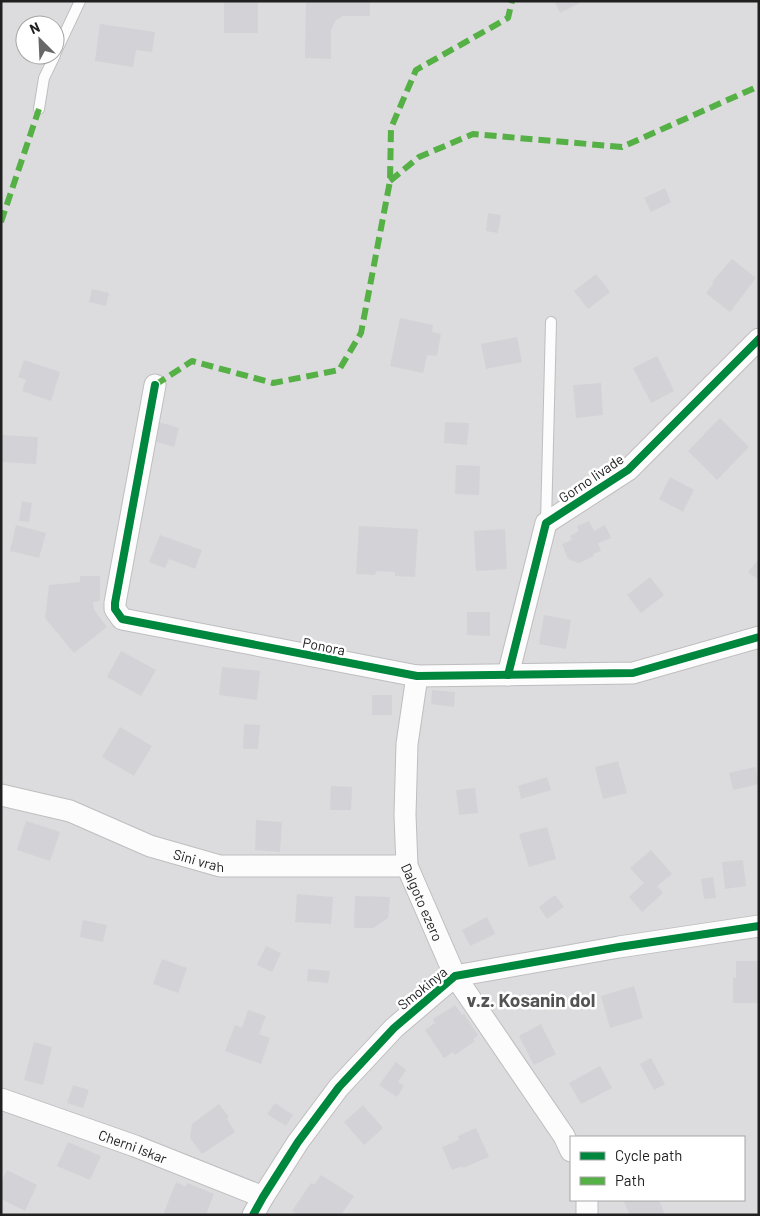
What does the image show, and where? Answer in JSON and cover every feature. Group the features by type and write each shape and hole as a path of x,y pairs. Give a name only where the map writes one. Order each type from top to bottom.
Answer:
{"street":[{"name":"Gorno livade","path":"546,523 628,470 759,339"},
{"name":"Ponora","path":"155,385 115,603 118,615 128,621 417,676 633,673 759,636"},
{"path":"508,675 546,523"},
{"name":"Dalgoto ezero","path":"417,676 407,744 405,815 407,866 455,976 564,1136 570,1149"},
{"name":"Sini vrah","path":"1,794 70,811 150,846 220,866 407,866"},
{"name":"Smokinya","path":"258,1206 298,1142 340,1087 394,1028 455,976 619,947 759,926"},
{"name":"Cherni Iskar","path":"1,1099 135,1146 258,1206"},
{"path":"587,1201 587,1215"}],"lane":[{"path":"65,33 80,1"},
{"path":"39,109 44,78 50,65"},
{"path":"546,523 551,322"}],"shaded area":[{"path":"1,1 759,1 759,1215 1,1215"}],"building":[{"path":"224,1 258,1 258,33 224,33"},
{"path":"306,1 370,1 370,16 342,16 336,20 331,30 331,59 305,58"},
{"path":"558,1 579,1 580,3 560,13 555,3"},
{"path":"100,24 155,32 152,52 136,50 133,67 95,61"},
{"path":"665,188 671,202 651,212 644,198"},
{"path":"488,213 501,215 498,233 486,231"},
{"path":"732,259 756,278 730,312 706,293 713,284 712,282"},
{"path":"596,274 610,292 588,309 574,291"},
{"path":"92,289 109,293 106,306 89,302"},
{"path":"400,318 433,325 432,332 441,334 437,356 427,355 423,373 390,366"},
{"path":"517,337 522,362 486,369 481,344"},
{"path":"657,356 674,391 651,403 633,368"},
{"path":"24,360 60,372 51,401 22,391 26,380 18,377"},
{"path":"601,383 603,415 576,418 573,385"},
{"path":"720,418 749,447 717,480 688,451"},
{"path":"159,422 179,428 174,447 153,441"},
{"path":"445,422 469,423 467,445 444,443"},
{"path":"2,435 38,437 36,464 1,462"},
{"path":"456,465 480,466 479,495 455,494"},
{"path":"670,477 694,490 683,512 659,499"},
{"path":"22,501 32,503 29,522 19,521"},
{"path":"589,521 594,531 605,525 611,538 598,543 601,551 593,554 594,556 579,563 568,559 562,544 572,540 570,536 579,531 577,526"},
{"path":"16,525 46,533 39,558 10,551"},
{"path":"359,526 418,529 415,577 395,576 395,572 376,571 375,575 356,574"},
{"path":"505,529 507,569 476,571 474,531"},
{"path":"160,535 202,550 195,569 169,559 165,568 149,562"},
{"path":"759,559 759,580 748,572"},
{"path":"80,576 100,576 100,601 93,602 94,610 107,627 74,653 45,618 49,585 80,582"},
{"path":"650,577 664,595 641,613 627,595"},
{"path":"467,612 490,612 490,636 467,635"},
{"path":"544,615 571,620 566,649 539,644"},
{"path":"121,651 156,670 141,696 107,677"},
{"path":"222,667 260,671 257,700 219,695"},
{"path":"432,690 455,692 454,707 431,704"},
{"path":"372,695 392,695 392,715 372,715"},
{"path":"244,724 260,725 258,749 243,749"},
{"path":"120,727 152,746 134,776 102,757"},
{"path":"618,761 627,793 603,799 595,767"},
{"path":"756,767 759,784 733,790 729,773"},
{"path":"547,777 551,790 521,799 518,786"},
{"path":"331,786 352,787 351,810 330,810"},
{"path":"475,788 478,813 459,815 456,790"},
{"path":"256,820 282,822 280,852 255,850"},
{"path":"26,821 60,832 50,861 17,850"},
{"path":"547,827 556,859 529,867 519,834"},
{"path":"651,850 672,874 657,886 663,893 642,912 629,897 644,883 630,868"},
{"path":"743,860 746,886 725,889 722,862"},
{"path":"713,877 716,898 704,899 701,879"},
{"path":"297,894 333,897 331,924 295,922"},
{"path":"555,895 564,907 547,919 539,907"},
{"path":"355,896 390,897 388,918 373,928 354,928"},
{"path":"487,917 495,934 470,946 462,930"},
{"path":"83,920 107,925 103,942 80,937"},
{"path":"266,946 281,953 272,972 257,965"},
{"path":"162,959 187,968 178,993 153,984"},
{"path":"736,961 759,961 759,1003 733,1003 733,977 736,978"},
{"path":"308,969 330,971 328,983 307,981"},
{"path":"634,986 643,1018 610,1028 601,996"},
{"path":"455,1005 462,1015 464,1014 478,1035 473,1039 475,1041 455,1055 453,1052 444,1058 425,1030 435,1023 433,1019"},
{"path":"248,1010 266,1016 259,1034 270,1038 261,1064 225,1051 235,1025 242,1028"},
{"path":"541,1024 556,1054 534,1065 519,1036"},
{"path":"34,1042 52,1047 43,1085 24,1080"},
{"path":"651,1058 665,1084 654,1090 640,1064"},
{"path":"396,1062 406,1070 398,1082 404,1086 397,1097 379,1085"},
{"path":"600,1066 612,1088 581,1104 569,1083"},
{"path":"73,1085 89,1090 83,1108 67,1103"},
{"path":"275,1103 293,1115 286,1126 267,1114"},
{"path":"219,1104 229,1117 227,1119 235,1132 202,1154 190,1138 192,1124"},
{"path":"363,1105 383,1128 364,1145 344,1122"},
{"path":"476,1128 489,1157 463,1168 462,1166 452,1170 442,1147 459,1140 458,1136"},
{"path":"68,1142 101,1156 90,1180 57,1166"},
{"path":"7,1170 37,1185 25,1211 1,1199 1,1182"},
{"path":"321,1175 354,1196 341,1215 297,1215 292,1211 311,1183 314,1185"},
{"path":"176,1182 186,1187 187,1183 214,1194 206,1215 163,1215"},
{"path":"623,1201 659,1201 665,1215 630,1215"}],"marked path":[{"path":"155,385 192,361 273,383 339,370 361,333 390,181 391,128 416,70 508,18 512,1"},
{"path":"390,181 419,157 473,134 622,147 759,86"},
{"path":"1,222 39,109"}],"cycle path":[{"path":"508,675 546,523 628,470 759,339"},
{"path":"155,385 115,603 115,609 122,619 417,676 633,673 759,637"},
{"path":"253,1215 298,1142 339,1087 394,1028 455,976 619,947 759,926"}],"district":[{"name":"v.z. Kosanin dol","path":"531,999"}]}
